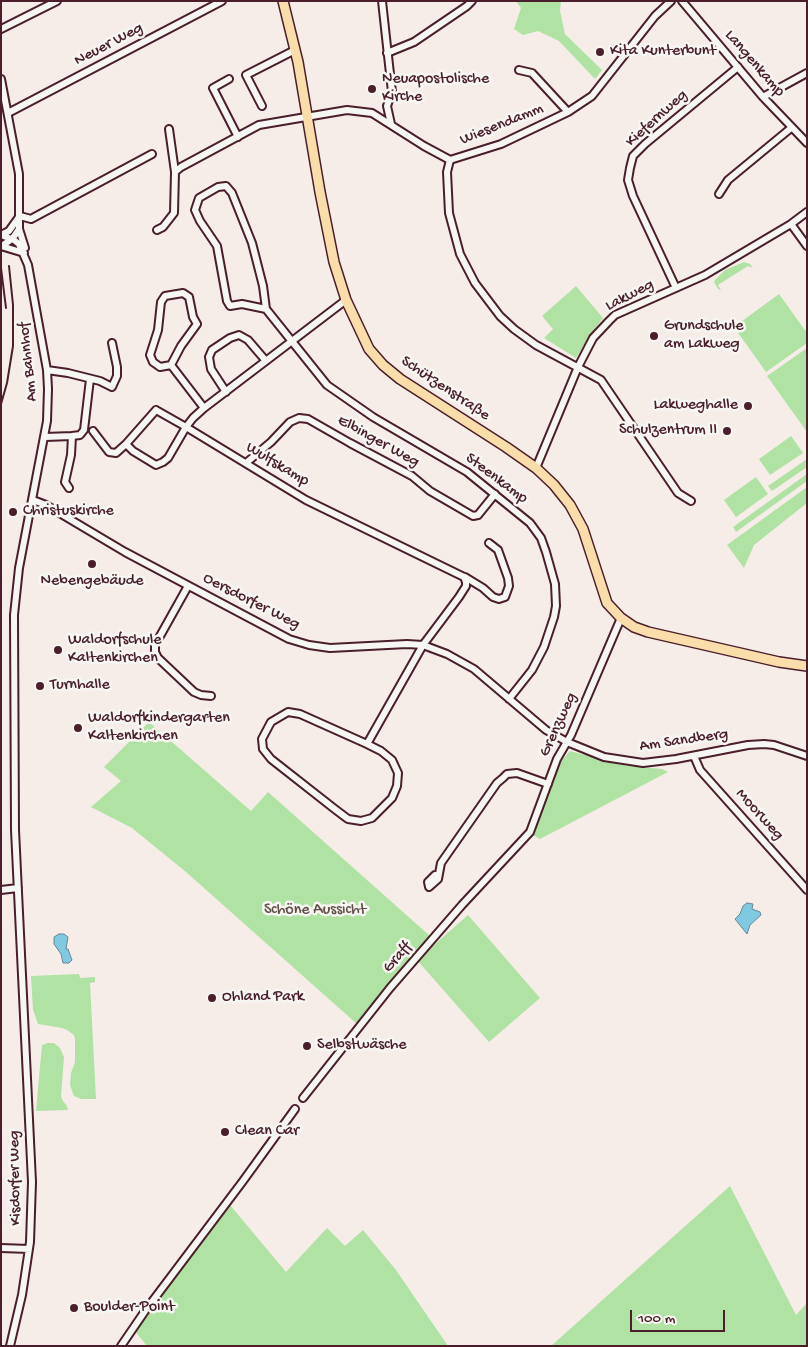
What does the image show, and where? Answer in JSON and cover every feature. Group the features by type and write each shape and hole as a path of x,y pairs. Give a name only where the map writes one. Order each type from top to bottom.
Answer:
{"main road":[{"name":"Schützenstraße","path":"283,1 295,50 333,257 346,300 369,349 383,365 400,379 506,447 536,468 554,485 570,505 583,529 607,603 621,618"},
{"path":"621,618 634,627 648,632 779,662 807,666"}],"street":[{"path":"1,29 57,1"},
{"name":"Neuer Weg","path":"8,113 222,1"},
{"path":"382,1 392,92 387,106 391,124"},
{"path":"387,53 414,42 468,6 472,1"},
{"name":"Wiesendamm","path":"175,172 259,125 347,110 372,113 450,160 501,144 568,112 592,96 654,16 671,1"},
{"name":"Langenkamp","path":"682,1 791,128 807,143"},
{"path":"262,106 246,75 295,50"},
{"name":"Kiefernweg","path":"676,288 633,196 628,180 633,156 738,67"},
{"path":"518,70 532,73 568,112"},
{"path":"764,97 807,73"},
{"path":"1,79 19,174 20,216 13,239 2,246"},
{"path":"229,79 213,88 238,137"},
{"path":"372,113 387,106"},
{"path":"718,194 728,180 791,128"},
{"path":"157,230 163,227 174,213 175,172 169,129"},
{"path":"20,216 31,219 152,154"},
{"path":"450,160 448,172 449,213 460,254 475,284 500,316 514,330 536,345 601,380 678,493 691,501"},
{"path":"226,186 232,193 252,243 266,309 242,304 230,306 226,301 217,246 200,220 195,207 199,198 218,187 226,186"},
{"name":"Lakweg","path":"536,468 578,367 593,338 615,315 705,275 791,224 807,212"},
{"path":"791,224 807,246"},
{"path":"1,235 17,227"},
{"name":"Am Bahnhof","path":"17,227 25,247 21,252"},
{"path":"1,235 13,239"},
{"name":"Am Bahnhof","path":"13,239 21,252 33,290 47,370 48,403 33,500"},
{"path":"2,246 21,252"},
{"path":"183,293 189,297 193,318 197,324 180,346 172,365 160,368 153,362 150,355 158,330 161,302 166,296 183,293"},
{"path":"93,431 109,452 116,453 126,444 133,451 156,465 163,462 168,458 186,427 204,408 346,300"},
{"name":"Steenkamp","path":"266,309 327,385 373,417 468,472 530,522 540,538 555,584 556,606 548,638 532,670 509,699"},
{"path":"226,392 210,369 209,357 212,350 230,338 239,335 248,340 266,361"},
{"path":"47,370 68,373 112,387 117,366 112,343"},
{"path":"172,365 204,408"},
{"path":"44,437 72,436 80,434 84,430 90,379"},
{"name":"Wulfskamp","path":"126,444 156,410 306,500 464,577 499,599 505,597 509,586 508,578 498,550 489,543"},
{"name":"Elbinger Weg","path":"246,463 271,442 290,422 299,418 308,419 412,476 430,491 473,516 478,515 495,494"},
{"path":"69,488 65,482 71,455 72,436"},
{"name":"Oersdorfer Weg","path":"33,500 46,505 125,552 274,632 309,645 330,648 407,644 423,645 447,654 469,666 546,730 567,742"},
{"name":"Kisdorfer Weg","path":"10,1346 22,1295 32,1226 32,1182 15,825 14,615 19,568 33,500"},
{"path":"367,744 423,645 466,586 464,577"},
{"path":"188,586 155,645 155,652 158,658 194,692 201,696 211,696"},
{"name":"Grenzweg","path":"522,842 533,825 558,759 571,736 621,618"},
{"path":"288,712 300,714 367,744 381,751 392,760 398,773 398,786 392,798 383,808 372,818 361,821 348,819 342,815 270,759 264,749 262,738 271,722 288,712"},
{"name":"Am Sandberg","path":"567,742 604,757 642,763 764,744 774,745 807,756"},
{"name":"Moorweg","path":"694,756 700,770 807,890"},
{"path":"437,876 441,863 497,783 507,774 517,773 548,784"},
{"name":"Graff","path":"303,1098 358,1027 425,947 522,842"},
{"path":"1,890 18,888"},
{"path":"120,1346 173,1272 243,1182 294,1109"},
{"path":"1,1248 29,1249"}],"green space":[{"path":"516,1 561,1 560,11 565,34 602,70 595,79 559,41 538,31 523,35 514,29 521,8"},
{"path":"744,262 750,264 753,268 748,266 718,285 721,290 718,289 714,282 715,280 725,270"},
{"path":"576,286 603,318 589,336 576,358 544,338 553,329 542,316"},
{"path":"779,294 807,333 807,343 766,372 734,327"},
{"path":"807,348 807,432 767,376"},
{"path":"791,436 803,453 770,475 759,459"},
{"path":"807,459 807,467 772,491 768,486"},
{"path":"807,474 807,481 736,532 733,527"},
{"path":"756,477 768,494 736,517 724,500"},
{"path":"807,487 807,503 754,545 744,568 727,545"},
{"name":"Schöne Aussicht","path":"149,722 251,811 268,792 430,936 357,1024 186,872 132,828 91,807 121,781 104,767"},
{"path":"570,751 627,766 662,769 668,772 540,839 531,834 562,760"},
{"path":"468,915 540,998 489,1042 417,960"},
{"path":"79,974 80,978 95,977 95,982 90,983 96,1099 81,1099 74,1096 70,1085 71,1073 75,1062 74,1035 62,1028 38,1024 33,1010 31,976"},
{"path":"54,1043 60,1048 64,1057 61,1096 68,1110 36,1111 42,1045"},
{"path":"730,1186 796,1315 807,1303 807,1346 551,1346"},
{"path":"230,1205 286,1272 327,1228 345,1246 363,1230 396,1270 448,1346 147,1346 134,1330 164,1288"}],"water":[{"path":"747,903 753,904 752,909 760,912 761,915 750,925 747,934 735,919"},
{"path":"64,934 68,937 66,949 68,949 72,960 69,963 63,963 61,954 54,944 54,937"}],"railway":[{"path":"1,404 7,383 13,346 13,305 9,266"},
{"path":"1,268 6,308"}],"place":[{"name":"Kita Kunterbunt","path":"600,52"},
{"name":"Neuapostolische Kirche","path":"372,89"},
{"name":"Grundschule am Lakweg","path":"654,336"},
{"name":"Lakweghalle","path":"748,406"},
{"name":"Schulzentrum II","path":"727,431"},
{"name":"Christuskirche","path":"13,512"},
{"name":"Nebengebäude","path":"92,564"},
{"name":"Waldorfschule Kaltenkirchen","path":"58,650"},
{"name":"Turnhalle","path":"40,686"},
{"name":"Waldorfkindergarten Kaltenkirchen","path":"78,728"},
{"name":"Ohland Park","path":"212,998"},
{"name":"Selbstwäsche","path":"307,1046"},
{"name":"Clean Car","path":"225,1132"},
{"name":"Boulder-Point","path":"74,1308"}]}
